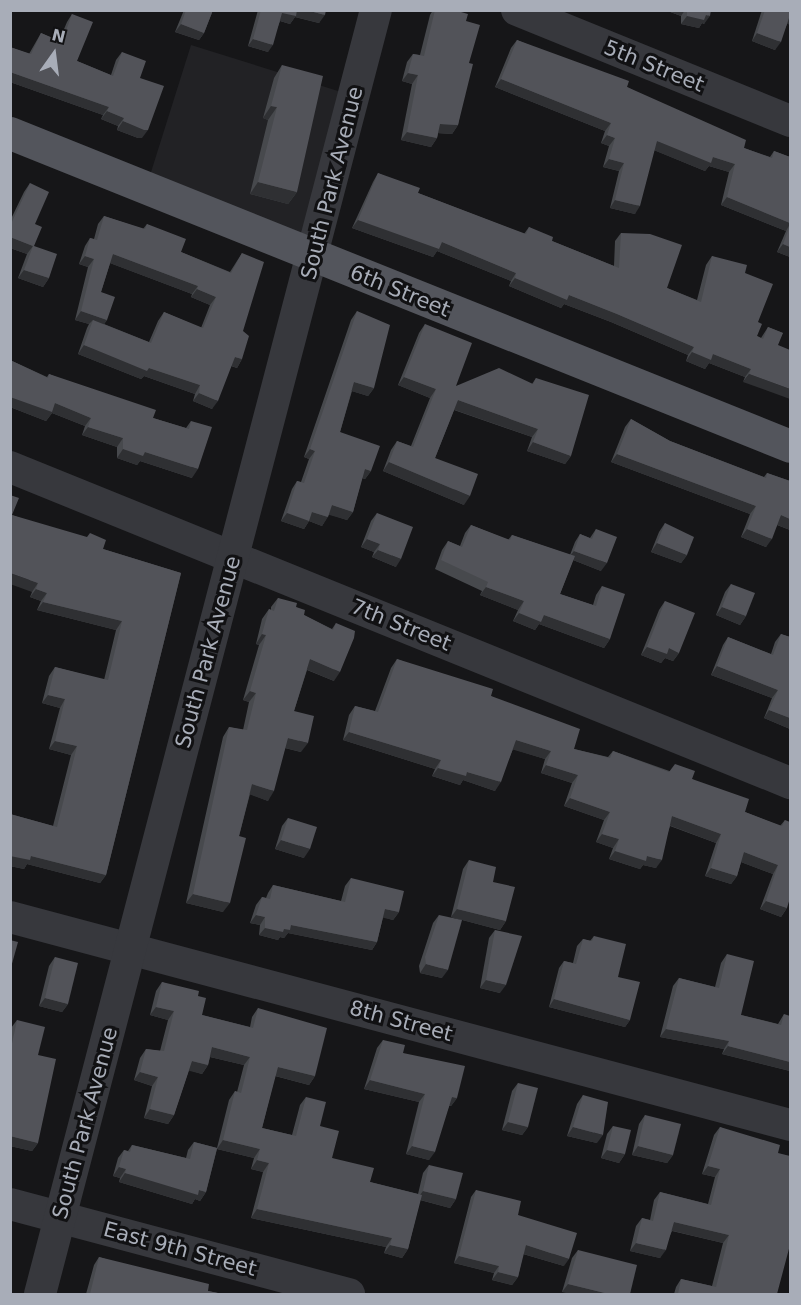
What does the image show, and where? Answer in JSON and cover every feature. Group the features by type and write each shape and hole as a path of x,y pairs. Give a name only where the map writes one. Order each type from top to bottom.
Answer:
{"main road":[{"name":"6th Street","path":"10,133 790,446"}],"street":[{"name":"South Park Avenue","path":"40,1294 314,256 376,10"},
{"name":"5th Street","path":"517,10 790,121"},
{"name":"7th Street","path":"10,466 790,783"},
{"name":"8th Street","path":"10,917 790,1125"},
{"name":"East 9th Street","path":"10,1204 349,1294"}],"shaded area":[{"path":"191,45 354,96 314,256 146,188"}],"building":[{"path":"186,10 213,10 204,33 181,24"},
{"path":"261,10 297,10 296,16 282,13 273,45 253,39"},
{"path":"306,10 326,10 325,15"},
{"path":"435,10 454,10 468,14 466,21 480,25 469,63 473,64 458,125 440,124 437,138 407,132 418,75 408,73 413,54 424,56"},
{"path":"687,10 711,10 710,16 706,15 704,20 687,16"},
{"path":"765,10 790,10 781,42 757,33"},
{"path":"72,14 93,22 77,61 113,76 122,52 146,61 140,78 164,86 148,130 123,121 124,118 107,111 109,107 10,72 10,47 31,54 41,33 62,42"},
{"path":"517,40 629,81 627,87 746,140 744,148 772,158 774,151 790,157 790,223 727,197 735,164 713,157 711,163 657,141 640,206 615,200 624,163 609,159 615,138 607,135 611,123 501,79"},
{"path":"282,65 323,76 297,192 258,182 277,107 271,106"},
{"path":"378,173 420,188 418,193 526,234 529,227 553,237 552,241 619,268 621,233 650,234 682,245 667,288 701,302 712,256 747,265 745,273 773,284 758,322 762,324 757,336 763,339 768,327 783,333 778,345 790,350 790,389 749,374 751,369 713,354 711,360 692,352 694,347 617,314 569,295 567,300 515,278 516,273 442,242 439,249 358,220"},
{"path":"30,183 49,192 35,224 42,227 34,246 57,254 49,278 24,270 33,246 10,237 10,226"},
{"path":"104,216 145,229 147,224 186,239 181,252 231,273 242,253 264,262 243,331 249,336 242,359 235,357 218,401 199,393 200,385 149,368 147,371 84,345 93,320 151,343 164,312 203,328 216,297 197,289 198,286 113,254 101,292 115,297 107,320 81,311 94,259 85,256 90,238 97,240"},
{"path":"790,225 790,247 783,244"},
{"path":"357,311 390,325 374,388 354,382 340,432 380,446 371,471 365,469 353,512 332,505 328,517 312,512 309,521 287,513 297,481 304,483 315,451 310,449"},
{"path":"425,324 472,343 456,386 499,368 533,384 536,378 589,395 571,456 533,442 538,429 458,400 435,458 478,474 470,496 389,462 397,441 413,447 436,389 404,377"},
{"path":"10,360 48,378 49,374 156,410 153,418 189,429 191,421 212,427 198,469 145,452 143,456 123,449 123,438 88,427 91,418 55,403 52,412 10,397"},
{"path":"631,419 670,441 766,478 767,473 790,481 790,519 781,515 772,539 747,529 756,506 617,454"},
{"path":"10,495 19,498 12,515 87,537 90,533 106,540 103,549 181,573 106,875 31,856 30,860 10,856 10,814 57,827 77,746 55,741 65,699 48,695 55,667 108,680 122,621 43,602 47,593 36,589 38,583 10,573"},
{"path":"377,513 413,527 401,559 378,550 380,544 367,539"},
{"path":"665,523 694,537 687,555 657,543"},
{"path":"471,525 510,540 512,535 575,556 560,594 596,606 602,586 625,594 610,639 544,615 541,622 519,613 524,601 486,587 488,582 441,560 448,541 462,547"},
{"path":"596,529 617,537 607,563 574,551 580,534 592,539"},
{"path":"731,584 755,593 746,616 722,607"},
{"path":"278,598 297,603 296,607 305,610 304,615 333,630 336,623 355,631 354,638 340,672 310,659 294,711 314,716 308,743 288,738 274,791 252,784 239,836 246,838 230,903 193,894 229,727 247,730 256,693 250,691 266,635 262,634 269,609 274,611"},
{"path":"665,601 695,613 679,653 669,648 667,654 647,647"},
{"path":"781,634 790,637 790,718 769,710 778,690 717,666 728,637 773,655"},
{"path":"397,659 493,689 491,696 580,729 574,749 610,758 613,751 669,772 675,764 695,771 692,779 749,799 745,812 782,826 785,820 790,822 790,898 787,908 766,901 778,865 744,852 737,876 711,868 721,834 672,816 662,860 647,856 646,861 615,851 619,839 602,834 610,812 570,798 578,775 546,765 551,751 516,740 501,782 467,772 466,776 438,768 441,760 349,732 355,706 378,712"},
{"path":"288,818 317,827 310,849 281,840"},
{"path":"469,860 496,867 493,882 515,887 506,921 457,909"},
{"path":"351,878 404,891 399,912 385,909 377,942 291,925 290,930 284,929 283,932 265,928 265,917 256,915 262,897 270,899 273,885 345,902"},
{"path":"439,915 462,920 448,970 426,964 425,957"},
{"path":"495,930 522,936 506,985 486,980"},
{"path":"594,936 626,944 618,977 640,982 630,1020 554,999 564,961 576,964 583,939 592,941"},
{"path":"10,940 18,942 10,971"},
{"path":"727,954 754,961 741,1015 781,1025 784,1014 790,1016 790,1062 728,1046 729,1041 666,1029 679,978 719,988"},
{"path":"55,957 78,963 68,1004 45,998"},
{"path":"162,982 199,991 198,996 206,998 202,1015 253,1028 258,1008 327,1028 315,1076 278,1067 262,1128 296,1136 306,1097 326,1102 320,1126 339,1131 332,1158 374,1168 370,1182 422,1195 408,1249 390,1245 392,1238 257,1209 269,1163 257,1160 260,1149 223,1140 235,1091 241,1093 250,1057 212,1047 208,1065 192,1061 174,1115 150,1109 158,1077 140,1072 146,1049 164,1051 174,1011 156,1007"},
{"path":"17,1020 45,1027 38,1055 56,1059 38,1143 10,1136 10,1053"},
{"path":"383,1040 405,1045 403,1053 465,1066 457,1098 452,1097 435,1152 412,1146 425,1094 370,1080"},
{"path":"518,1083 538,1088 528,1127 508,1122"},
{"path":"583,1095 608,1102 603,1135 573,1127"},
{"path":"645,1115 681,1124 673,1155 638,1146"},
{"path":"613,1126 631,1130 625,1154 607,1150"},
{"path":"720,1127 780,1145 778,1153 790,1156 790,1245 777,1294 678,1294 681,1279 716,1287 729,1235 674,1222 666,1250 636,1243 642,1218 653,1221 660,1192 711,1205 720,1169 708,1166"},
{"path":"194,1142 217,1148 206,1192 199,1190 198,1195 125,1173 126,1169 119,1167 124,1150 130,1152 132,1145 190,1159"},
{"path":"429,1165 463,1173 456,1199 423,1191"},
{"path":"476,1190 521,1201 518,1215 577,1233 569,1259 526,1245 518,1277 498,1272 499,1266 459,1256"},
{"path":"578,1250 637,1265 630,1294 609,1294 568,1284"},
{"path":"99,1257 209,1284 208,1291 223,1294 90,1294"}]}
